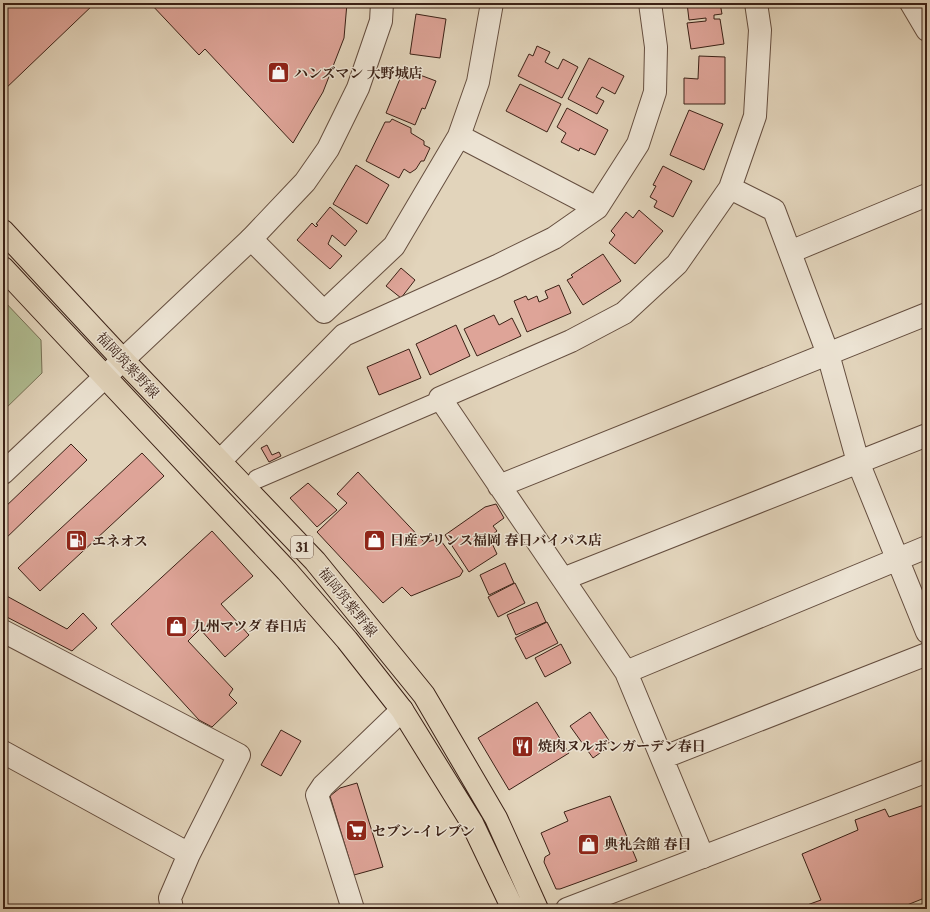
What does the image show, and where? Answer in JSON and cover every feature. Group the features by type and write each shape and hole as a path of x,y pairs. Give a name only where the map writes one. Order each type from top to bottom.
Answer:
{"main road":[{"name":"福岡筑紫野線","path":"3,232 315,561 424,695 496,818 537,909"},
{"name":"福岡筑紫野線","path":"3,268 287,572 346,640 402,710 472,823 513,909"}],"street":[{"path":"3,473 122,359 251,239 305,182 328,149 358,88 381,21 382,3"},
{"path":"324,312 394,246 460,136 478,82 492,3"},
{"path":"220,461 344,335 497,266 554,238 597,208 638,144 655,92 656,47 650,3"},
{"path":"703,857 626,672 440,398 570,341 624,312 677,264 730,188 756,116 760,30 756,3"},
{"path":"911,3 927,30"},
{"path":"460,136 597,208"},
{"path":"730,188 774,210 828,354 858,462 927,632"},
{"path":"790,252 927,195"},
{"path":"251,239 324,312 344,335"},
{"path":"499,486 927,314"},
{"path":"257,478 432,404"},
{"path":"564,579 927,435"},
{"path":"626,672 927,547"},
{"path":"3,631 239,755 189,854 170,898 172,909"},
{"path":"662,758 927,654"},
{"path":"353,909 317,795 323,786 402,710"},
{"path":"3,752 189,854"},
{"path":"567,909 927,771"}],"green space":[{"path":"3,300 41,340 42,373 3,411"}],"building":[{"path":"3,3 95,3 3,91"},
{"name":"ハンズマン 大野城店","path":"150,3 347,3 344,38 323,92 293,143 205,49 199,55"},
{"path":"413,3 449,3 449,6"},
{"path":"687,3 720,3 722,14 714,15 714,19 720,19 724,44 691,49 687,23 706,21 706,18 689,20"},
{"path":"416,14 446,19 440,58 410,54"},
{"path":"537,46 550,52 545,62 558,69 563,59 578,67 562,98 518,76 529,54 533,56"},
{"path":"699,56 725,57 725,104 684,104 684,78 698,79"},
{"path":"589,58 624,76 615,94 602,87 596,97 604,101 597,114 568,99"},
{"path":"404,69 436,81 425,109 422,108 415,125 386,113"},
{"path":"520,84 561,104 547,132 506,111"},
{"path":"567,108 608,130 595,155 580,148 579,151 561,142 566,133 557,127"},
{"path":"689,110 723,124 704,170 670,155"},
{"path":"392,119 411,128 411,133 424,141 424,145 430,148 424,161 421,161 416,169 410,173 404,169 399,178 366,161 385,122 390,122"},
{"path":"356,165 389,185 367,224 333,204"},
{"path":"663,166 692,181 673,217 654,207 657,201 650,197 656,186 653,185"},
{"path":"330,207 357,231 345,246 332,235 328,244 342,256 330,269 297,240 312,223 316,227 318,225 316,224"},
{"path":"639,210 663,231 635,264 609,243 615,235 611,231 626,212 633,218"},
{"path":"603,254 621,281 583,305 567,280 573,277 571,275"},
{"path":"401,268 415,280 401,298 386,286"},
{"path":"559,285 571,313 527,332 514,301 526,296 528,300 537,296 539,302 548,298 545,291"},
{"path":"494,315 499,325 512,318 521,336 477,356 464,329"},
{"path":"456,325 470,356 430,375 416,344"},
{"path":"409,349 421,378 379,395 367,367"},
{"path":"71,444 87,460 3,541 3,509"},
{"path":"267,445 272,455 279,452 281,456 269,462 261,448"},
{"path":"142,453 164,476 40,591 18,568"},
{"name":"日産プリンス福岡 春日バイパス店","path":"358,472 425,543 439,538 463,571 460,576 411,596 402,587 383,603 317,532 347,503 337,494"},
{"path":"308,483 337,510 317,527 290,498"},
{"path":"496,504 504,518 493,526 497,531 489,537 497,554 469,572 445,535 485,507"},
{"name":"九州マツダ 春日店","path":"212,531 253,576 221,604 249,635 225,657 200,629 188,641 233,689 229,695 237,703 212,727 199,720 111,624"},
{"path":"505,563 514,583 489,595 480,575"},
{"path":"515,583 525,603 498,617 488,597"},
{"path":"3,594 67,629 83,613 97,628 72,651 3,615"},
{"path":"537,602 546,622 516,635 507,615"},
{"path":"547,622 558,643 526,659 515,638"},
{"path":"561,644 571,663 545,677 535,658"},
{"name":"焼肉ヌルボンガーデン春日","path":"537,702 569,753 509,790 478,738"},
{"path":"590,712 610,742 605,745 607,748 593,758 570,726"},
{"path":"281,730 301,741 281,776 261,765"},
{"name":"セブン-イレブン","path":"357,783 383,867 354,875 330,796 340,788"},
{"name":"典礼会館 春日","path":"610,796 637,861 560,889 556,889 544,862 545,857 550,854 541,833 568,821 564,812"},
{"path":"927,804 927,897 897,909 796,909 821,900 802,854 858,830 855,820 885,809 889,817"}],"place":[{"name":"ハンズマン 大野城店","path":"279,73"},
{"name":"日産プリンス福岡 春日バイパス店","path":"374,540"},
{"name":"エネオス","path":"76,541"},
{"name":"九州マツダ 春日店","path":"177,626"},
{"name":"焼肉ヌルボンガーデン春日","path":"523,746"},
{"name":"セブン-イレブン","path":"356,831"},
{"name":"典礼会館 春日","path":"588,844"}]}
